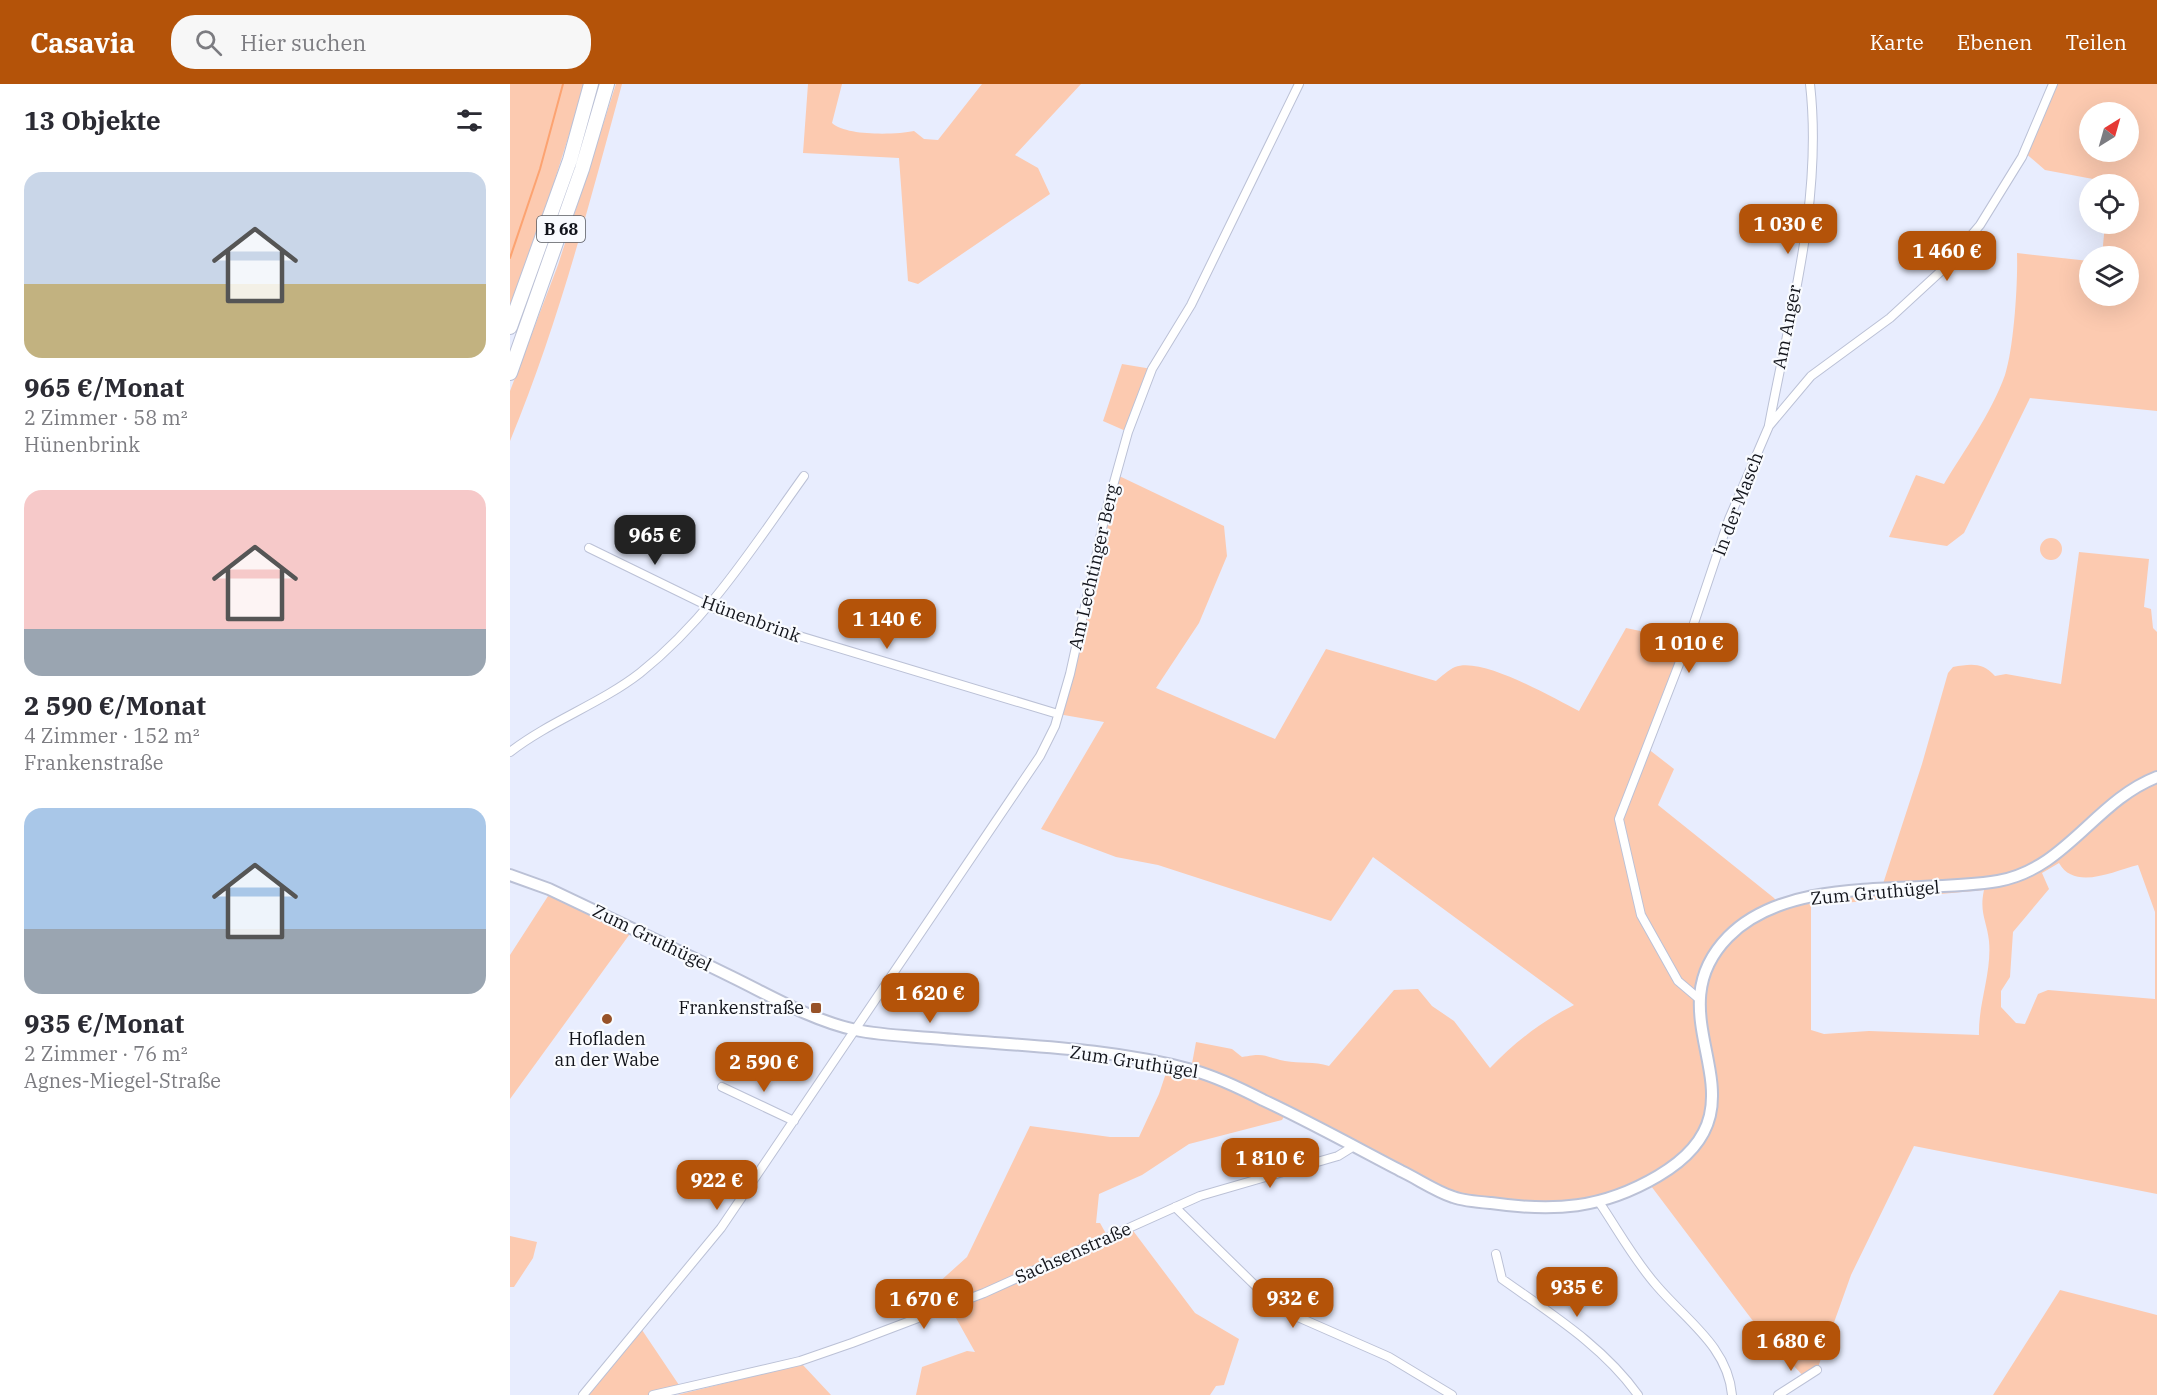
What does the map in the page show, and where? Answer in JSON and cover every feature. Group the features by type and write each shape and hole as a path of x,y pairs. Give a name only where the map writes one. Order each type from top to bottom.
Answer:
{"highway":[{"name":"B 68","path":"510,327 570,160 591,84"},
{"name":"B 68","path":"510,373 578,180 607,84"}],"street":[{"name":"Am Lechtinger Berg","path":"854,1030 1029,776 1050,737 1082,627 1118,463 1152,369 1191,305 1299,84"},
{"name":"Am Anger","path":"1769,426 1810,204 1815,148 1810,84"},
{"name":"In der Masch","path":"1698,998 1678,981 1641,915 1619,819 1688,641 1729,519 1769,426 1811,376 1890,318 1940,272 1980,225 2022,157 2054,84"},
{"path":"510,752 639,674 710,607 804,476"},
{"name":"Hünenbrink","path":"589,548 710,607 834,648 1058,714"},
{"name":"Zum Gruthügel","path":"510,875 559,894 804,1012 854,1030 1121,1056 1191,1069 1217,1077 1455,1198 1527,1208 1584,1206 1599,1202 1665,1172 1694,1146 1706,1128 1714,1098 1713,1079 1700,1027 1698,998 1701,982 1719,947 1731,934 1756,915 1779,905 1821,895 1964,885 2009,879 2054,858 2113,801 2128,790 2157,777"},
{"path":"583,1395 721,1228 854,1030"},
{"path":"722,1087 794,1121"},
{"name":"Sachsenstraße","path":"653,1395 800,1361 852,1343 984,1293 1200,1196 1338,1156 1354,1146"},
{"path":"1599,1202 1656,1286 1712,1345 1729,1372 1732,1395"},
{"path":"1175,1207 1271,1301 1291,1314 1389,1357 1452,1395"},
{"path":"1496,1254 1502,1279 1592,1344 1623,1374 1638,1395"},
{"path":"1778,1395 1817,1370"}],"shaded area":[{"path":"510,84 585,84 540,227 510,309"},
{"path":"616,84 622,84 572,264 543,353 510,441 510,391 558,265"},
{"path":"808,84 842,84 832,123 839,127 871,133 914,131 924,139 938,140 982,84 1081,84 1015,155 1038,168 1050,194 918,284 908,281 899,158 803,153"},
{"path":"2053,84 2157,84 2157,411 2030,398 1964,533 1947,546 1889,537 1916,475 1944,484 1985,417 1999,389 2008,363 2013,332 2017,253 2079,260 2079,306 2139,306 2139,246 2103,246 2104,234 2139,234 2139,174 2079,174 2079,176 2045,170 2024,152"},
{"path":"1122,364 1152,369 1128,432 1103,421"},
{"path":"1115,474 1224,526 1227,556 1199,623 1156,688 1275,739 1326,649 1436,681 1455,667 1467,665 1482,667 1535,688 1579,711 1626,628 1688,641 1647,748 1674,769 1658,805 1774,898 1779,905 1881,890 1922,764 1948,673 1953,667 1976,665 1985,668 1995,676 2006,674 2061,684 2079,552 2149,559 2144,607 2151,609 2153,628 2157,632 2157,1194 1914,1146 1851,1275 1817,1370 1805,1378 1756,1325 1648,1182 1584,1206 1455,1198 1287,1111 1282,1120 1189,1144 1142,1175 1099,1194 1096,1223 1100,1223 1109,1239 1131,1228 1195,1313 1239,1339 1224,1385 1216,1386 1210,1395 916,1395 922,1367 967,1351 975,1352 937,1284 967,1257 1030,1126 1110,1137 1139,1137 1159,1094 1169,1064 1191,1069 1196,1042 1232,1049 1242,1057 1261,1055 1285,1061 1329,1066 1394,990 1418,989 1432,1006 1454,1021 1490,1068 1529,1033 1574,1005 1373,857 1331,921 1158,865 1116,857 1041,829 1104,722 1058,714","holes":["2059,863 2066,871 2084,878 2138,865 2155,912 2155,999 2048,990 2038,994 2025,1024 2016,1023 2001,1007 2001,991 2010,977 2013,932 2049,889 2042,873","1984,890 1983,911 1989,953 1979,1035 1869,1031 1824,1034 1811,1030 1811,906"]},
{"path":"2051,538 2059,541 2062,549 2059,557 2051,560 2043,557 2040,549 2043,541"},
{"path":"550,893 632,931 510,1099 510,955"},
{"path":"510,1236 537,1242 533,1258 514,1287 510,1287"},
{"path":"2060,1290 2157,1315 2157,1395 1993,1395"},
{"path":"640,1327 681,1388 654,1395 580,1395"},
{"path":"802,1364 831,1395 677,1395"}],"waterway":[{"path":"510,258 540,169 563,84"}],"place":[{"name":"Frankenstraße","path":"816,1008"},
{"name":"Hofladen an der Wabe","path":"607,1019"}]}
